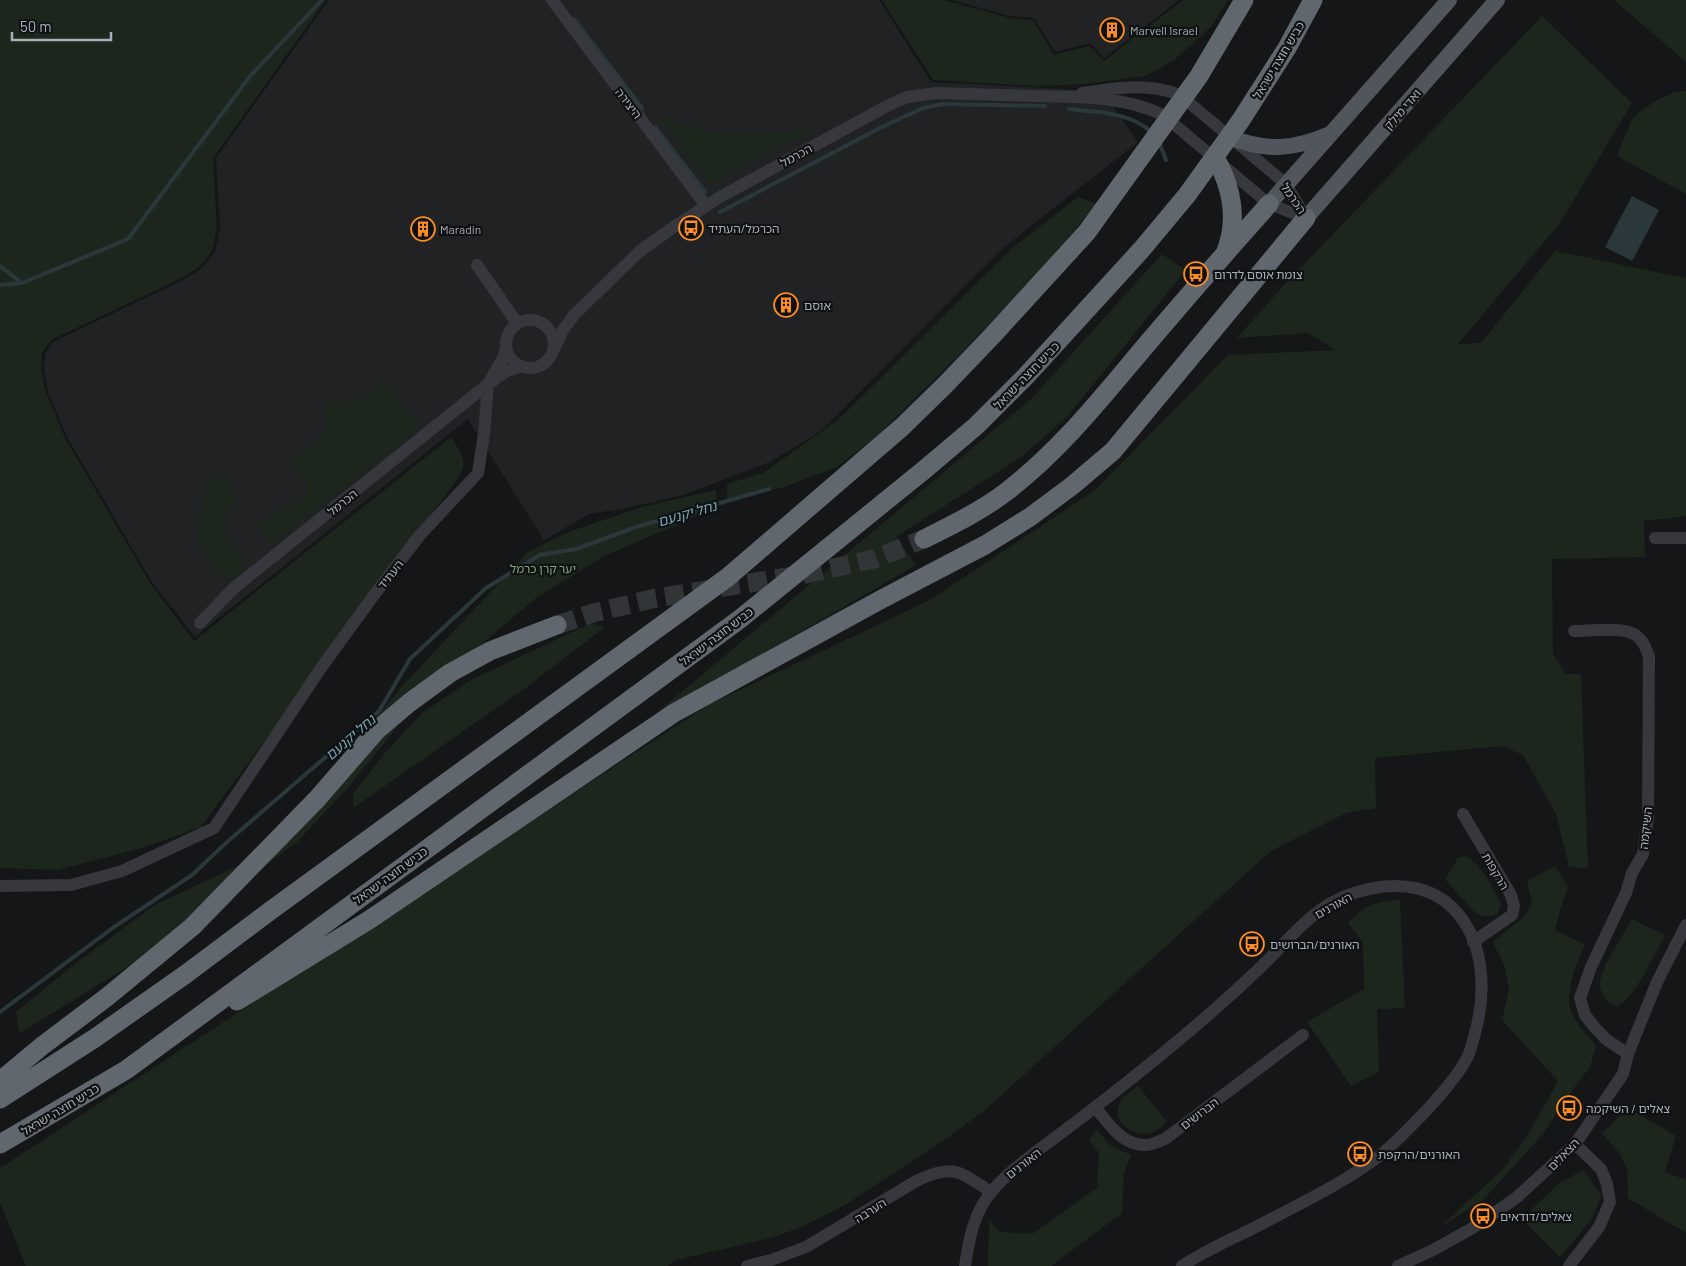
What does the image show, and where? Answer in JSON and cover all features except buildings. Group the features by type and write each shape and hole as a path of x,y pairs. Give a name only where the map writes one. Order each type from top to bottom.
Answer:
{"highway":[{"path":"0,1099 95,1038 186,974 728,577 902,427 946,384 1087,232 1191,87 1244,0"},
{"name":"כביש חוצה ישראל","path":"0,1144 126,1070 740,619 976,426 1026,376 1142,250 1188,195 1241,120 1286,48 1313,0"},
{"path":"1217,161 1227,183 1233,218 1225,254"},
{"path":"924,539 966,518 1005,492 1040,464 1098,402 1268,204"},
{"path":"126,1070 369,920 674,713 880,600 985,545 1030,517 1073,485 1113,451 1306,218"},
{"path":"0,1080 107,997 192,927 317,798 377,730 409,703 450,673 490,651 557,625"}],"main road":[{"path":"1268,204 1449,0"},
{"name":"ואדי מילק","path":"1306,218 1497,0"},
{"path":"1232,138 1263,147 1280,148 1316,140 1332,133"}],"street":[{"name":"היצירה","path":"557,2 706,206"},
{"name":"הכרמל","path":"1056,96 1137,86 1151,86 1180,94 1286,184 1306,218"},
{"name":"הכרמל","path":"552,351 563,330 574,315 640,251 706,206 855,123 907,97 937,93 1056,96 1118,101 1153,110 1168,119 1268,204 1306,218"},
{"path":"477,265 518,323"},
{"name":"הכרמל","path":"541,323 574,315"},
{"path":"525,320 534,320 541,323 548,328 554,342 549,358 538,366 530,368 522,366 510,357 506,349 508,333 518,323 525,320"},
{"name":"הכרמל","path":"488,384 506,349"},
{"name":"הכרמל","path":"200,623 234,588 488,384 505,372 522,366"},
{"name":"העתיד","path":"0,886 70,885 122,871 214,828 321,668 374,595 420,536 478,473 484,434 488,384"},
{"path":"1655,538 1686,538"},
{"name":"השיקמה","path":"1574,631 1628,631 1638,637 1650,657 1648,819 1643,854 1632,873 1626,893 1591,967 1580,998 1585,1015 1596,1029 1628,1054"},
{"name":"הרקפות","path":"1463,814 1511,896 1514,906 1512,915 1473,942"},
{"name":"האורנים","path":"965,1266 970,1237 979,1210 1006,1175 1095,1108 1198,1025 1319,910 1350,894 1378,887 1408,886 1435,893 1455,908 1469,931 1480,959 1482,987 1478,1020 1468,1057 1441,1095 1380,1156 1337,1184 1182,1266"},
{"name":"הצאלים","path":"1398,1266 1471,1230 1516,1198 1574,1144 1623,1074 1628,1054 1658,982 1686,925"},
{"name":"הברושים","path":"1095,1108 1118,1136 1135,1143 1148,1145 1165,1139 1302,1035"},
{"path":"1569,1266 1599,1227 1610,1202 1607,1184 1601,1169 1574,1144"},
{"name":"הערבה","path":"747,1266 771,1260 806,1247 918,1180 937,1172 952,1171 964,1174 991,1192"}],"shaded area":[{"path":"329,0 879,0 931,82 1102,91 1138,142 1003,248 821,431 770,462 683,495 589,514 544,540 468,419 195,637 152,582 67,437 48,392 44,369 45,354 53,342 181,281 201,269 215,252 220,228 216,158"},
{"path":"952,0 1179,0 1104,58 1090,43 1055,52 1034,18 1010,16"},
{"path":"1632,196 1659,210 1632,261 1605,247"}],"green space":[{"path":"0,0 326,0 213,158 217,228 212,251 199,267 180,279 51,340 42,353 41,369 46,392 65,438 150,583 194,641 451,437 460,452 463,462 462,472 458,478 201,827 145,847 58,870 0,868"},
{"path":"882,0 943,0 1010,18 1033,20 1054,55 1089,46 1104,61 1183,0 1228,0 1212,26 1173,61 1145,76 1085,84 1037,86 933,80"},
{"path":"1614,0 1686,0 1686,62"},
{"path":"1542,16 1632,103 1560,223 1458,344 1481,343 1555,251 1686,278 1686,516 1644,521 1645,557 1552,559 1553,654 1566,674 1581,674 1588,868 1569,867 1556,814 1523,755 1502,746 1375,758 1376,808 1346,813 1271,851 985,1110 943,1141 845,1205 803,1226 775,1237 676,1260 667,1266 26,1266 0,1202 0,1168 710,704 930,600 1094,491 1228,355 1335,350 1308,333 1237,338 1285,284"},
{"path":"1686,91 1686,194 1617,156 1633,117 1655,101 1675,92"},
{"path":"659,115 709,133 780,133 823,124 710,183 663,125"},
{"path":"1078,197 1097,204 1030,282 875,438 837,467 781,488 727,499 727,484 763,473 839,419 1012,248"},
{"path":"1162,254 1186,270 1067,417 1021,457 896,537 916,565 647,721 1032,398"},
{"path":"384,378 419,428 270,545 257,525 311,492 291,460 316,445 325,428 325,403 362,401"},
{"path":"229,478 237,502 224,514 222,525 246,567 223,582 198,543 196,529 210,480"},
{"name":"יער קרן כרמל","path":"716,490 717,505 675,526 606,555 536,598 479,646 406,716 346,790 297,842 145,956 20,1033 16,1012 76,963 156,904 240,865 278,838 403,685 528,552 566,533 641,507"},
{"path":"591,623 605,627 527,687 353,808 353,794 384,754 422,713 471,680"},
{"path":"1466,856 1482,871 1495,891 1501,904 1497,915 1482,916 1472,910 1445,879 1458,858"},
{"path":"1555,866 1568,887 1555,930 1585,945 1573,975 1569,998 1571,1012 1580,1027 1596,1045 1590,1067 1564,1101 1544,1133 1484,1199 1440,1227 1504,1168 1528,1134 1558,1081 1502,1020 1509,989 1505,968 1493,942 1526,915 1532,903 1527,881"},
{"path":"1400,900 1405,1008 1377,1009 1379,1072 1351,1086 1307,1022 1364,989 1363,942 1348,923 1371,905"},
{"path":"1632,919 1665,935 1631,995 1617,1007 1610,1004 1604,998 1600,987 1601,976"},
{"path":"1138,1086 1167,1122 1154,1132 1138,1133 1124,1126 1120,1120 1119,1106 1124,1096"},
{"path":"1628,1108 1676,1136 1665,1172 1686,1180 1686,1233 1628,1198 1627,1168 1619,1153 1602,1133"},
{"path":"1096,1129 1110,1145 1131,1155 1124,1173 1122,1213 1051,1266 988,1266 989,1221 1001,1232 1032,1234 1097,1188 1099,1153 1089,1141"},
{"path":"1583,1170 1602,1195 1592,1219 1560,1257 1522,1219 1558,1184"}],"waterway":[{"path":"0,285 22,283 128,239 251,75 322,0"},
{"path":"574,19 642,108"},
{"path":"720,212 880,128 923,108 943,104 1045,106"},
{"path":"1069,109 1102,112 1124,117 1144,126 1152,133"},
{"path":"655,127 705,192"},
{"path":"1159,142 1166,160"},
{"path":"0,266 22,283"},
{"name":"נחל יקנעם","path":"0,1012 114,927 192,875 227,842 379,711 410,659 486,588 540,555 576,549 636,527 769,489"}],"tunnel":[{"path":"557,625 593,613 656,598 806,574 874,559 924,539"}],"place":[{"name":"Marvell Israel","path":"1112,30"},
{"name":"הכרמל/העתיד","path":"691,228"},
{"name":"Maradin","path":"423,229"},
{"name":"צומת אוסם לדרום","path":"1196,274"},
{"name":"אוסם","path":"786,305"},
{"name":"האורנים/הברושים","path":"1252,944"},
{"name":"צאלים / השיקמה","path":"1569,1108"},
{"name":"האורנים/הרקפת","path":"1360,1154"},
{"name":"צאלים/דודאים","path":"1483,1216"}]}
